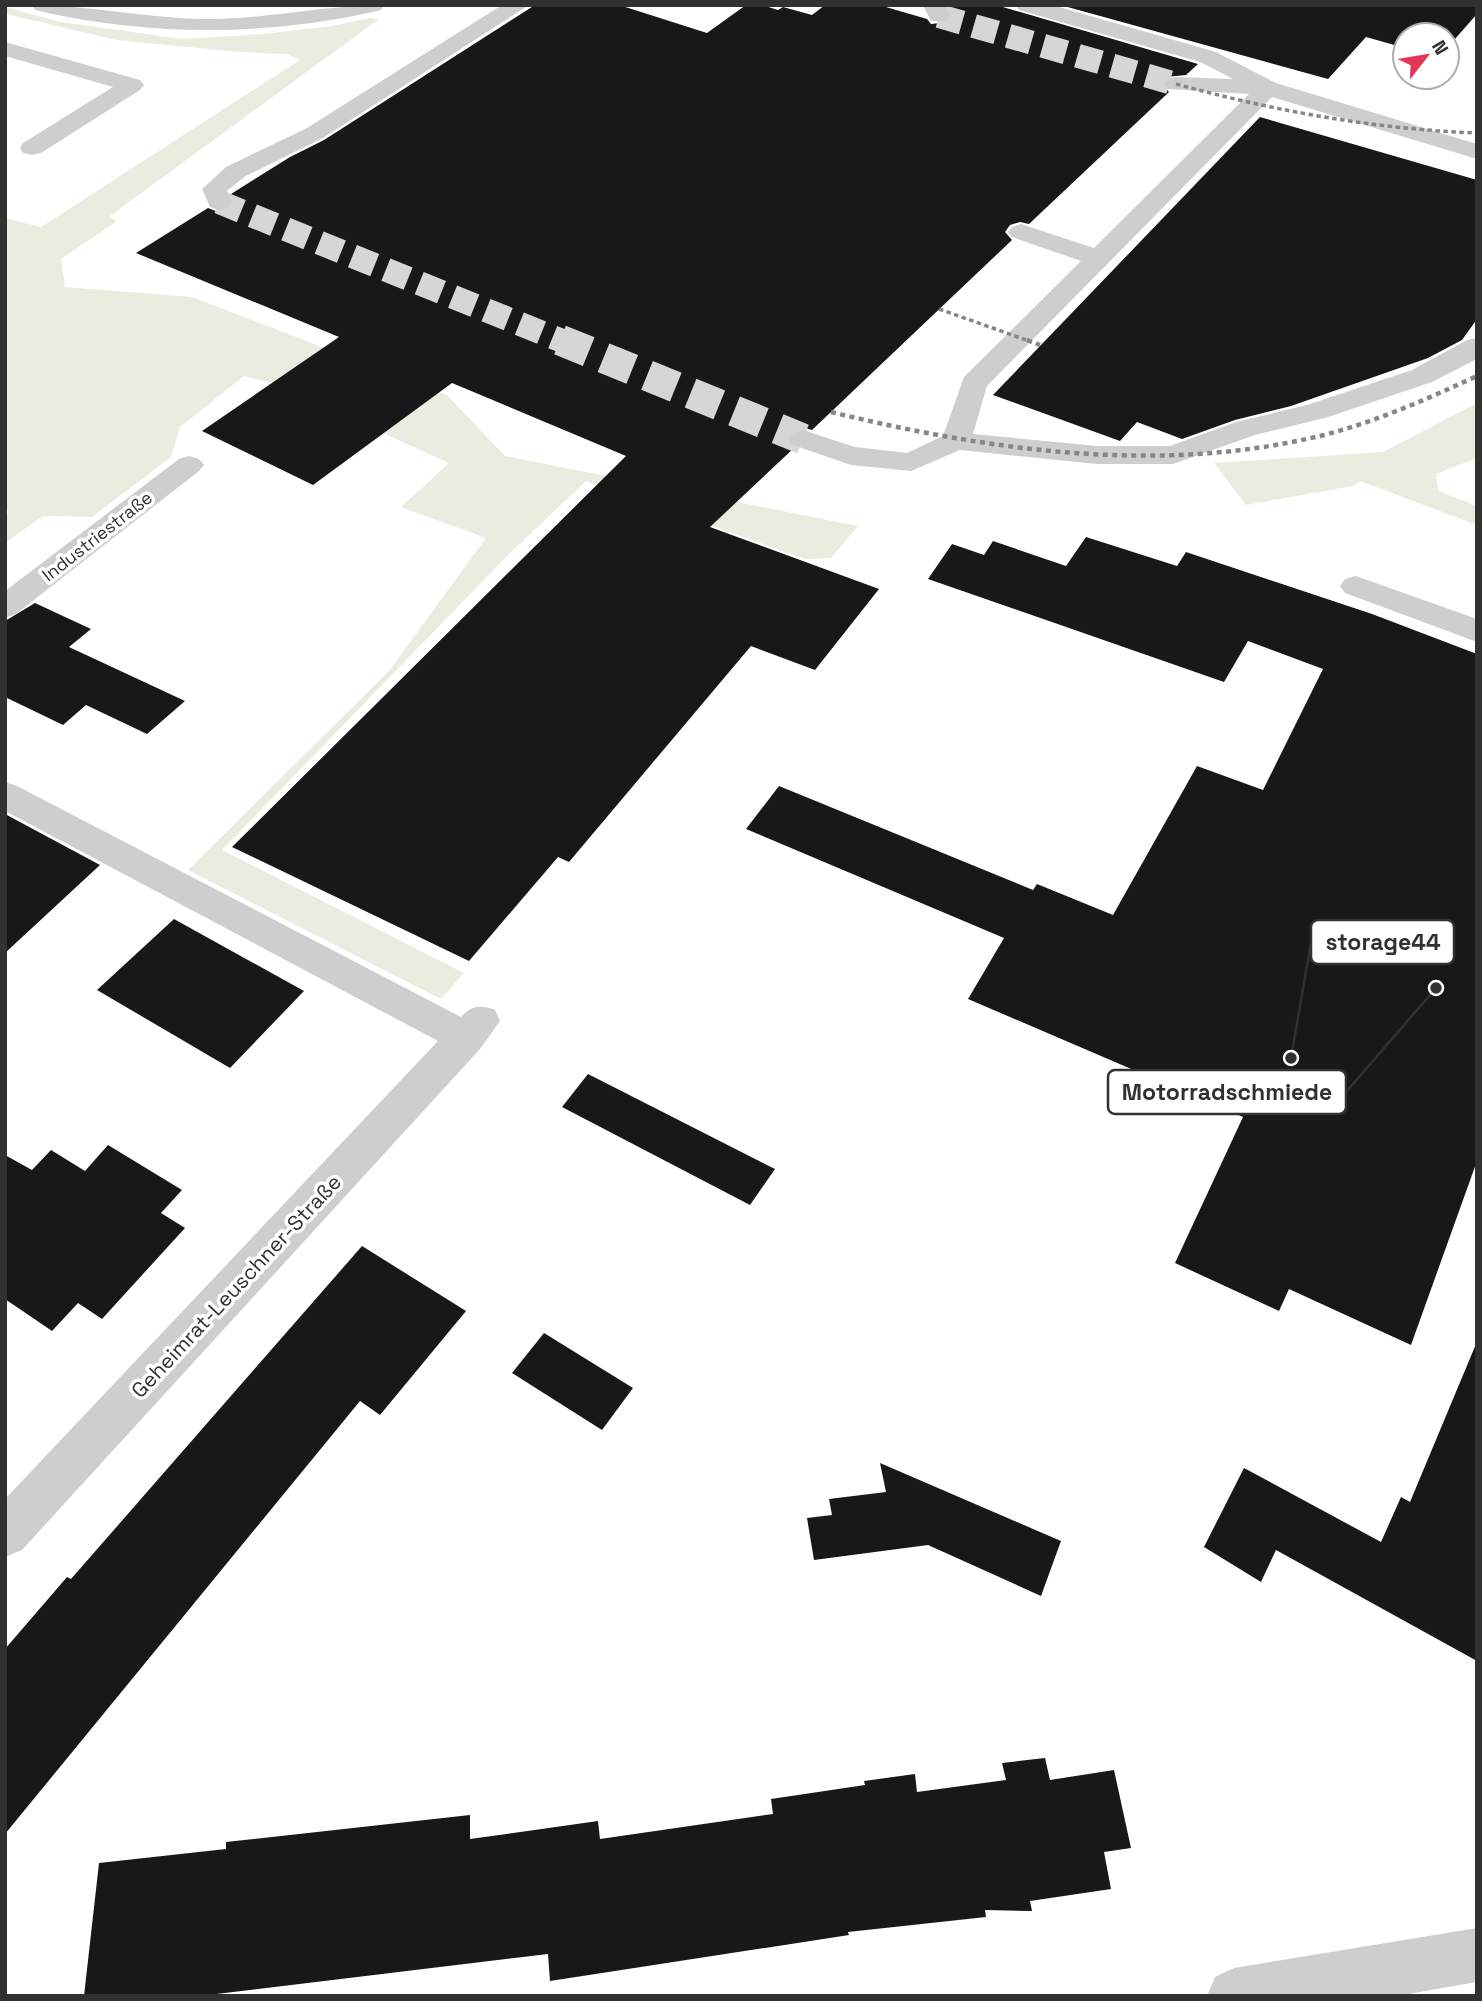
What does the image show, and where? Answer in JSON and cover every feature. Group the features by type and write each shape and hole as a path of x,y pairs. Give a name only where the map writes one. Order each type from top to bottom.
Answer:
{"street":[{"path":"43,5 127,22 184,26 249,23 373,5"},
{"path":"219,202 214,189 235,172 315,133 518,5"},
{"path":"1027,5 1208,57 1268,88 1477,152"},
{"path":"5,49 132,85 32,148"},
{"path":"1183,78 1268,88"},
{"path":"956,441 974,383 1268,88"},
{"path":"1021,232 1099,258"},
{"path":"803,439 851,456 911,461 956,441 1097,455 1173,455 1246,428 1315,412 1422,376 1477,346"},
{"name":"Industriestraße","path":"5,607 189,465"},
{"path":"1356,586 1477,631"},
{"name":"Geheimrat-Leuschner-Straße","path":"5,795 474,1029 5,1534"},
{"path":"1234,1996 1477,1955"}],"shaded area":[{"path":"5,7 61,22 182,39 264,34 332,26 370,18 379,19 110,216 116,222 61,259 65,287 192,297 447,395 505,456 858,526 831,558 805,559 586,481 510,553 222,850 464,973 441,999 188,870 389,671 486,538 401,507 449,463 273,383 244,376 180,427 171,457 92,517 43,516 5,543 5,515 9,512 5,508 5,218 41,227 300,60 287,54 116,40 6,14"},
{"path":"1477,403 1477,458 1436,474 1438,491 1477,506 1477,525 1360,481 1353,486 1246,505 1214,463 1383,452"}],"building":[{"path":"535,5 619,5 707,33 746,5 762,5 778,10 783,7 812,15 825,5 879,5 927,19 931,24 949,22 952,15 949,8 952,5 996,5 1198,64 1186,75 1166,77 1161,84 1169,92 1029,224 1020,222 1010,225 1005,232 1012,240 812,430 802,427 791,431 785,439 794,448 710,527 879,589 815,670 751,646 569,862 558,857 469,961 232,847 626,456 452,383 313,485 202,431 339,337 136,253 208,208 218,212 229,209 234,204 231,194 290,157 324,140"},
{"path":"1477,5 1477,14 1461,32 1461,21 1391,21 1391,44 1366,37 1328,79 1064,6"},
{"path":"1260,117 1477,180 1477,319 1462,340 1428,358 1291,406 1235,420 1182,439 1137,422 1120,441 993,395"},
{"path":"1086,537 1177,566 1186,552 1372,614 1477,654 1477,1161 1411,1345 1289,1289 1279,1311 1175,1263 1243,1117 968,999 1004,938 746,829 779,786 1033,890 1037,884 1113,915 1197,766 1263,790 1323,669 1248,641 1224,682 928,579 952,544 984,555 993,541 1066,566"},
{"path":"35,603 91,629 69,647 185,701 147,734 86,705 63,725 5,697 5,621"},
{"path":"5,814 100,865 5,953"},
{"path":"174,919 304,991 230,1068 97,990"},
{"path":"588,1074 775,1169 750,1205 562,1107"},
{"path":"108,1145 182,1190 161,1213 185,1228 102,1319 78,1303 52,1331 5,1299 5,1155 32,1170 51,1150 85,1171"},
{"path":"362,1246 466,1311 380,1415 360,1401 5,1834 5,1649 67,1577 71,1579"},
{"path":"544,1333 633,1388 602,1430 512,1373"},
{"path":"1476,1344 1477,1661 1276,1550 1261,1582 1204,1547 1244,1468 1381,1542 1401,1497 1410,1502"},
{"path":"880,1463 1061,1541 1041,1596 928,1545 814,1560 807,1518 832,1515 829,1499 886,1492"},
{"path":"1045,1758 1050,1780 1114,1770 1131,1848 1104,1852 1111,1889 1030,1901 1032,1911 985,1910 986,1917 848,1932 849,1935 550,1981 548,1954 200,1996 84,1996 99,1863 226,1849 226,1842 470,1815 470,1839 598,1821 600,1839 773,1814 771,1799 865,1785 864,1781 915,1774 917,1792 1006,1780 1002,1763"}],"tunnel":[{"path":"939,16 1176,84"},
{"path":"219,202 565,342"},
{"path":"560,340 803,439"}],"railway":[{"path":"1176,84 1325,117 1477,133"},
{"path":"939,309 1032,342"},
{"path":"1027,340 1040,345"},
{"path":"831,412 953,438 1015,447 1139,456 1201,454 1263,447 1324,435 1402,409 1477,376"}],"place":[{"name":"Motorradschmiede","path":"1436,988"},
{"name":"storage44","path":"1291,1058"}]}
